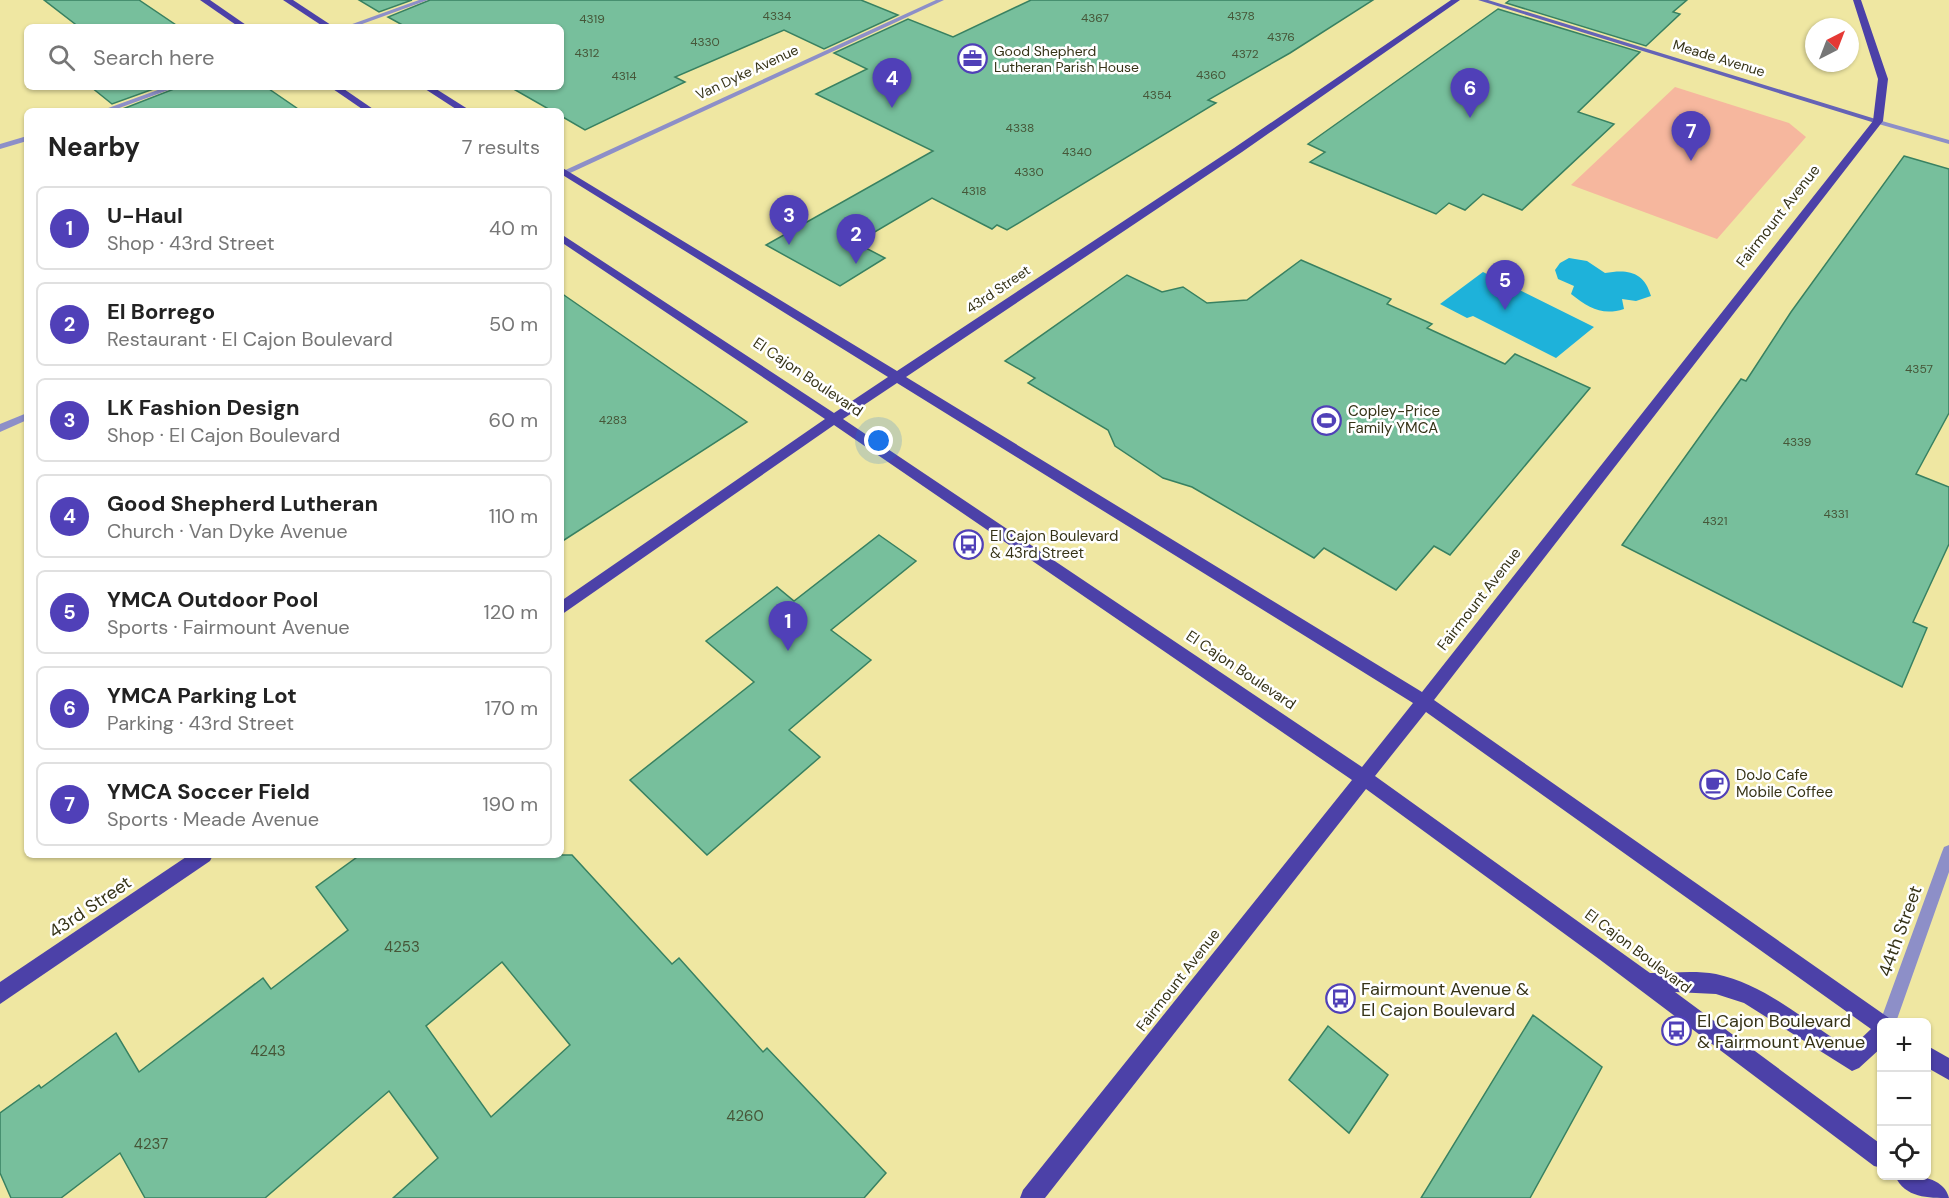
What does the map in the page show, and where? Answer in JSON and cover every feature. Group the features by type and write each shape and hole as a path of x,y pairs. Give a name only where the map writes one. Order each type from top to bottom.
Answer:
{"main road":[{"path":"204,0 240,24"},
{"path":"286,0 325,24"},
{"name":"43rd Street","path":"564,607 834,419 1238,150 1456,0"},
{"name":"Meade Avenue","path":"1481,0 1878,121"},
{"name":"Fairmount Avenue","path":"1030,1198 1364,778 1878,121 1884,79 1857,0"},
{"path":"340,90 366,108"},
{"path":"432,90 461,108"},
{"path":"564,172 1423,701 1877,1022"},
{"name":"El Cajon Boulevard","path":"564,239 1364,778 1647,983 1877,1155"},
{"name":"43rd Street","path":"0,994 200,858"},
{"path":"1647,983 1716,984 1757,999 1827,1048 1852,1061 1877,1037"},
{"path":"1931,1058 1949,1070"},
{"path":"1912,1180 1939,1198"}],"street":[{"path":"356,24 425,0"},
{"name":"Van Dyke Avenue","path":"564,171 941,0"},
{"path":"113,108 164,90"},
{"name":"Meade Avenue","path":"1878,121 1949,142"},
{"path":"0,147 24,139"},
{"path":"0,428 24,417"},
{"name":"44th Street","path":"1890,1018 1949,852"}],"shaded area":[{"path":"1675,87 1789,123 1806,137 1717,239 1571,185"}],"water":[{"path":"1569,258 1587,261 1605,273 1620,271 1634,274 1644,281 1651,296 1636,301 1622,299 1624,309 1616,311 1602,311 1590,307 1571,294 1574,286 1558,279 1555,270 1560,263"},
{"path":"1483,272 1594,327 1556,358 1473,316 1467,318 1440,304"}],"building":[{"path":"44,0 139,0 175,24 75,24"},
{"path":"359,0 412,0 379,12"},
{"path":"430,0 861,0 898,15 824,49 784,30 675,77 685,82 585,130 564,118 564,108 547,108 515,90 564,90 564,24 401,24 388,17"},
{"path":"1031,0 1373,0 1290,53 1208,100 1216,103 1007,230 997,225 992,229 932,198 856,243 885,258 840,286 766,245 933,151 816,94 867,69 834,53 908,19 953,37"},
{"path":"1510,0 1687,0 1673,12 1680,14 1646,46 1506,3"},
{"path":"1498,9 1640,52 1578,112 1614,124 1522,210 1483,194 1465,210 1449,203 1436,214 1310,162 1325,152 1308,144"},
{"path":"95,90 151,90 112,104"},
{"path":"171,90 270,90 297,108 125,108"},
{"path":"1904,156 1949,169 1949,413 1916,474 1949,487 1949,544 1913,622 1927,628 1902,687 1622,545 1741,379 1746,381 1791,312"},
{"name":"Copley-Price Family YMCA","path":"1301,260 1391,299 1387,304 1432,324 1427,328 1505,364 1515,354 1590,388 1450,555 1434,546 1396,590 1324,548 1314,558 1192,487 1163,478 1115,446 1108,430 1028,383 1035,378 1005,361 1127,275 1162,292 1183,287 1207,303 1247,300"},
{"path":"564,295 747,422 564,540"},
{"path":"879,535 916,561 831,630 871,660 789,730 820,757 707,855 630,780 754,682 706,641 777,587 794,601"},
{"path":"564,855 572,855 672,964 679,958 763,1052 767,1048 886,1173 864,1198 393,1198 438,1158 389,1091 265,1198 145,1198 120,1153 61,1198 11,1198 0,1173 0,1113 39,1085 41,1088 116,1033 139,1072 263,978 271,989 348,930 316,887 356,858 564,858","holes":["502,962 570,1045 491,1117 426,1026"]},
{"path":"1533,1015 1602,1067 1530,1198 1421,1198"},
{"path":"1328,1026 1388,1075 1349,1133 1289,1080"}],"place":[{"name":"Good Shepherd Lutheran Parish House","path":"973,59"},
{"name":"Good Shepherd Lutheran","path":"892,108"},
{"name":"YMCA Parking Lot","path":"1470,118"},
{"name":"YMCA Soccer Field","path":"1691,161"},
{"name":"LK Fashion Design","path":"789,245"},
{"name":"El Borrego","path":"856,264"},
{"name":"YMCA Outdoor Pool","path":"1505,310"},
{"name":"Copley-Price Family YMCA","path":"1327,420"},
{"name":"El Cajon Boulevard & 43rd Street","path":"969,545"},
{"name":"U-Haul","path":"788,651"},
{"name":"DoJo Cafe Mobile Coffee","path":"1715,784"},
{"name":"Fairmount Avenue & El Cajon Boulevard","path":"1340,999"},
{"name":"El Cajon Boulevard & Fairmount Avenue","path":"1676,1031"}]}
